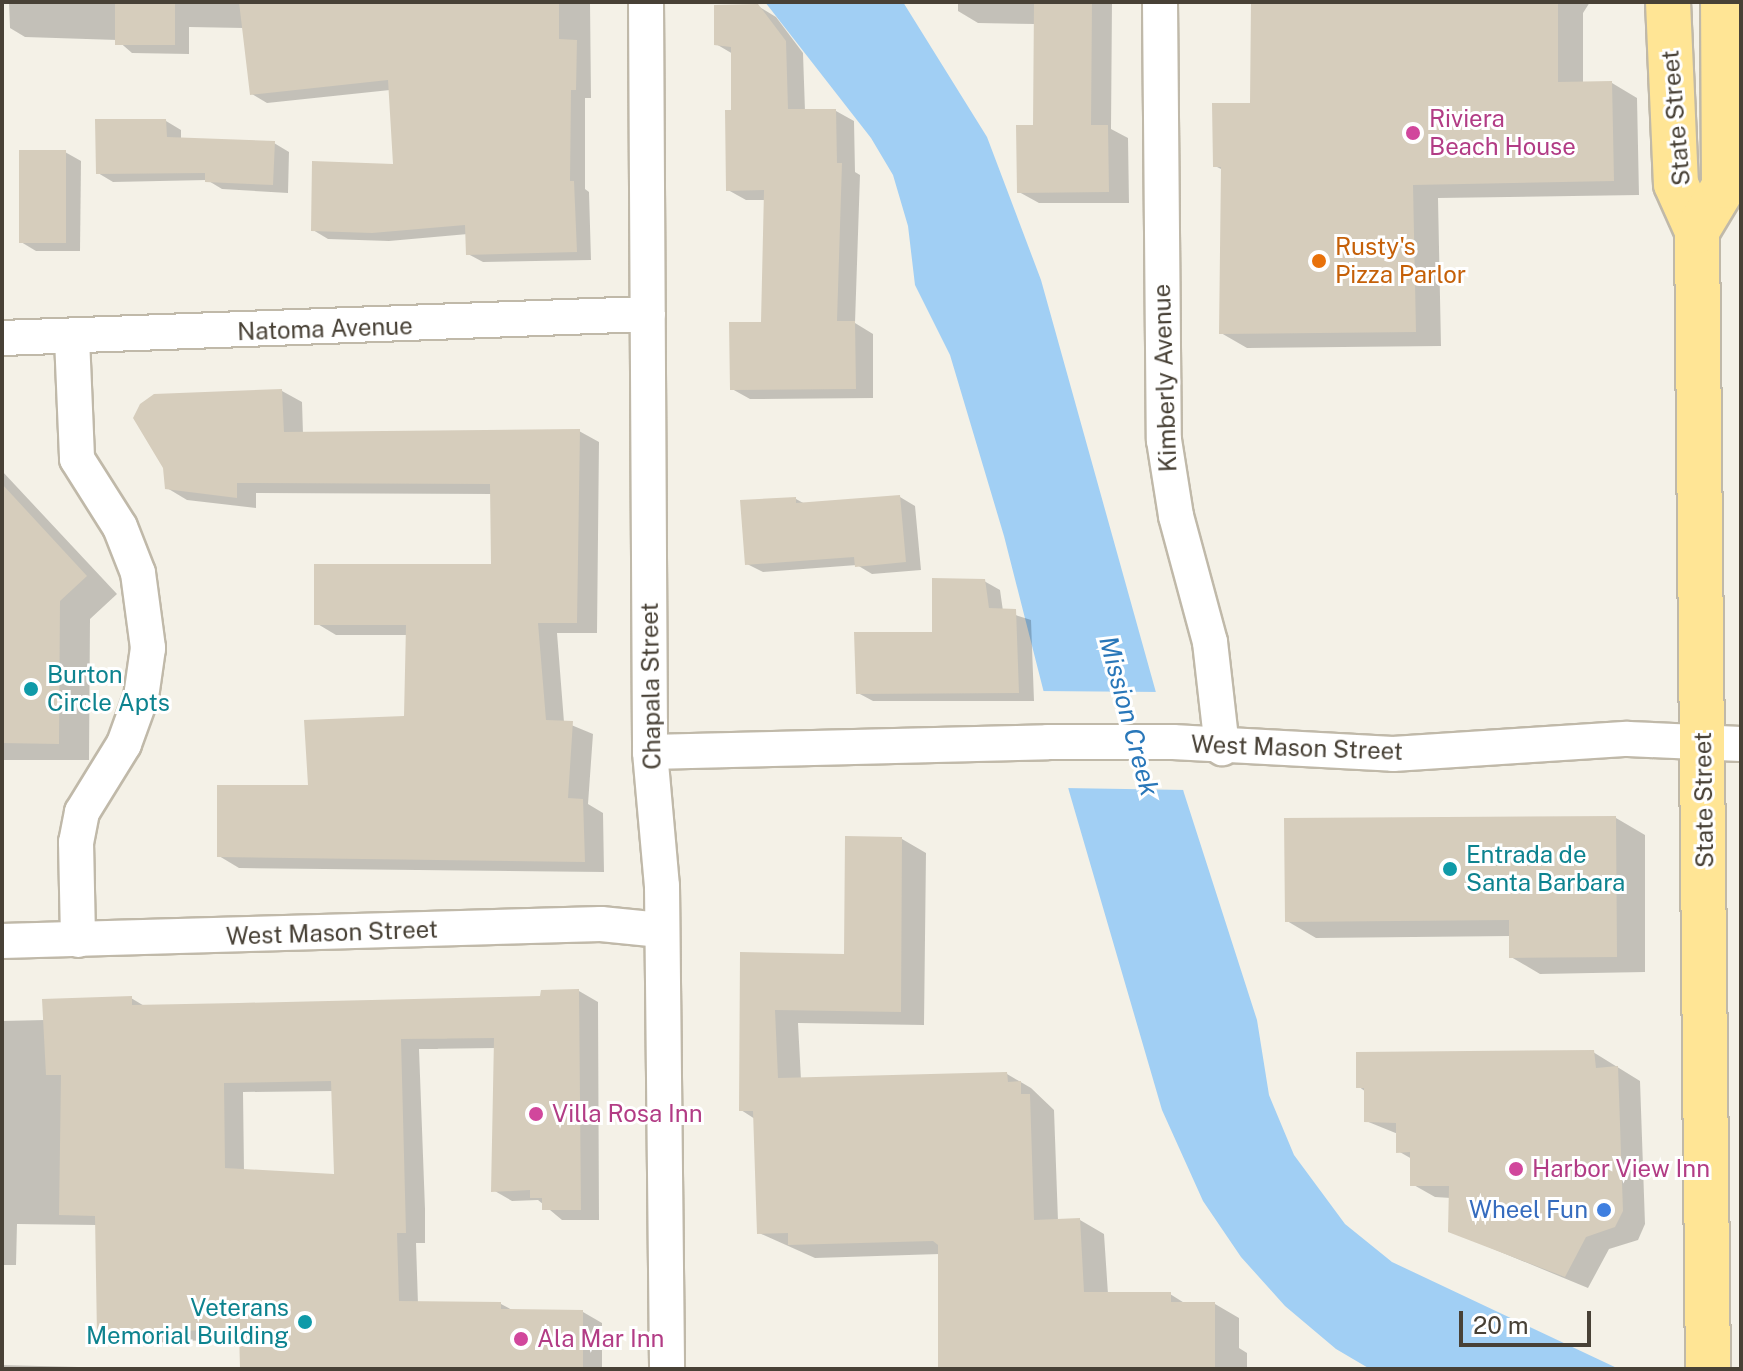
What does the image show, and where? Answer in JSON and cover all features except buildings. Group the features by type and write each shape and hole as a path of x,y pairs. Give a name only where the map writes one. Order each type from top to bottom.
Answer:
{"main road":[{"name":"State Street","path":"1668,2 1676,184 1697,231 1722,744 1708,1369"},
{"name":"State Street","path":"1697,231 1724,186 1723,2"}],"street":[{"name":"Chapala Street","path":"646,2 651,275 648,314 650,752 661,930 667,1369"},
{"name":"Kimberly Avenue","path":"1160,2 1164,440 1176,516 1210,642 1222,748"},
{"name":"Natoma Avenue","path":"2,338 72,338 648,314"},
{"path":"72,338 77,459 120,527 138,573 148,648 141,697 124,744 82,812 76,842 78,940"},
{"name":"West Mason Street","path":"650,752 1173,742 1222,748 1393,754 1628,739 1722,744"},
{"name":"West Mason Street","path":"2,941 601,924 661,930"}],"water":[{"name":"Mission Creek","path":"765,2 903,2 987,137 1041,280 1184,793 1257,1020 1269,1095 1294,1155 1345,1224 1392,1262 1619,1369 1370,1369 1336,1349 1285,1306 1241,1257 1203,1201 1162,1110 1069,791 1004,536 950,355 915,285 908,226 893,175 871,138"}],"pier":[{"path":"1038,691 1161,692 1187,790 1064,788"}],"place":[{"name":"Riviera Beach House","path":"1413,133"},
{"name":"Rusty's Pizza Parlor","path":"1319,261"},
{"name":"Burton Circle Apts","path":"31,689"},
{"name":"Entrada de Santa Barbara","path":"1450,869"},
{"name":"Villa Rosa Inn","path":"536,1114"},
{"name":"Harbor View Inn","path":"1516,1169"},
{"name":"Wheel Fun","path":"1604,1210"},
{"name":"Veterans Memorial Building","path":"305,1322"},
{"name":"Ala Mar Inn","path":"521,1339"}]}
